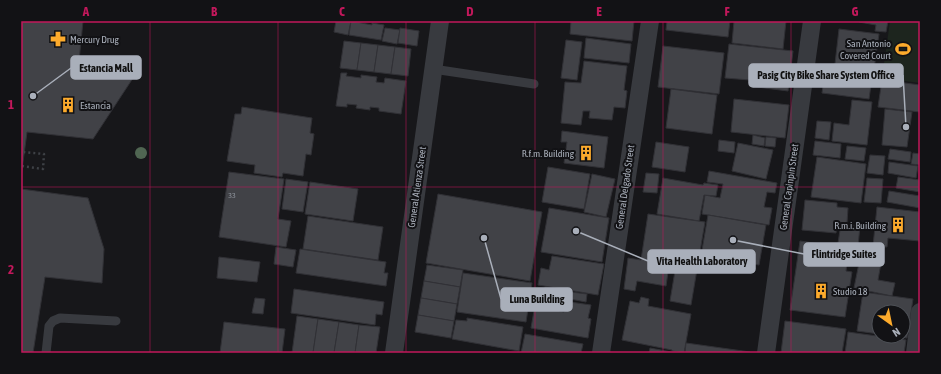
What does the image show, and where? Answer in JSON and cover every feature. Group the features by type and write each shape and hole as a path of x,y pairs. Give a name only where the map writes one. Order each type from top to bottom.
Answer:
{"street":[{"name":"General Atienza Street","path":"394,353 440,21"},
{"name":"General Delgado Street","path":"601,353 650,21"},
{"name":"General Capinpin Street","path":"766,353 812,21"},
{"path":"915,353 920,312"}],"lane":[{"path":"433,69 534,84"},
{"path":"46,353 49,326 60,318 116,321"}],"path":[{"path":"22,166 43,169 44,154 24,152"}],"shaded area":[{"name":"San Antonio Covered Court","path":"890,21 920,21 920,83 882,78"}],"building":[{"name":"Estancia","path":"21,21 83,21 79,61 119,66 133,78 93,139 27,132 21,177"},
{"path":"336,21 351,21 348,35 334,32"},
{"path":"351,21 372,25 372,23 384,25 381,40 349,35"},
{"path":"571,21 634,21 632,41 570,34"},
{"path":"667,21 730,21 728,37 666,30"},
{"path":"734,21 786,21 783,49 732,43"},
{"path":"859,21 888,21 886,32 875,31 876,25"},
{"path":"385,28 400,30 397,44 382,41"},
{"path":"400,28 419,31 417,46 398,43"},
{"path":"839,29 879,34 874,69 835,64"},
{"path":"586,38 631,44 629,63 584,58"},
{"path":"566,40 582,42 577,80 561,78"},
{"path":"344,41 361,43 357,70 340,68"},
{"path":"361,43 378,45 374,72 357,70"},
{"path":"729,44 793,51 788,91 749,86 750,80 725,78"},
{"path":"378,45 395,47 391,74 374,72"},
{"path":"663,46 724,53 719,94 658,87"},
{"path":"395,47 411,49 408,76 391,74"},
{"path":"584,61 627,66 624,90 627,91 625,108 614,107 612,120 589,118 590,111 583,111 581,125 561,123 565,82 581,83"},
{"path":"826,65 873,71 869,99 822,93"},
{"path":"341,73 347,73 346,76 361,78 361,75 377,77 376,82 384,83 385,78 406,81 401,114 379,111 379,108 370,107 370,110 356,108 357,105 347,104 347,107 336,106"},
{"path":"882,80 920,85 920,112 878,107"},
{"path":"671,89 717,95 712,134 666,128"},
{"path":"734,99 789,105 785,138 731,132"},
{"path":"852,100 872,102 867,145 832,141 834,123 849,125"},
{"path":"242,107 312,118 310,133 314,134 311,155 306,154 303,176 283,173 282,177 254,173 255,165 227,161 235,114 241,114"},
{"path":"885,109 912,112 907,147 882,145"},
{"path":"817,121 831,122 829,140 815,138"},
{"name":"R.f.m. Building","path":"562,131 608,137 604,168 564,163 567,142 561,142"},
{"path":"753,135 765,138 764,146 752,144"},
{"path":"766,137 776,138 775,147 765,146"},
{"path":"719,140 735,142 734,153 718,151"},
{"path":"815,141 841,144 840,158 813,155"},
{"path":"656,142 689,147 685,172 652,167"},
{"path":"738,143 773,150 766,179 732,171"},
{"path":"847,146 866,148 864,161 845,159"},
{"path":"890,149 911,152 910,162 888,159"},
{"path":"913,153 920,154 920,165 911,164"},
{"path":"870,155 885,156 883,175 867,173"},
{"path":"817,157 866,164 861,203 811,197"},
{"path":"889,162 918,166 916,178 888,173"},
{"path":"548,167 590,174 584,209 542,202"},
{"path":"709,171 777,183 775,193 767,192 764,207 772,208 769,225 702,214 705,195 720,198 723,184 707,182"},
{"path":"229,172 284,179 278,219 291,221 286,247 219,237"},
{"path":"646,173 659,174 657,193 643,192"},
{"path":"592,174 615,179 606,217 584,212"},
{"path":"898,177 920,180 920,192 896,188"},
{"path":"663,178 703,185 704,183 718,185 716,196 704,195 699,221 657,214"},
{"path":"867,178 883,179 881,203 864,202"},
{"path":"286,179 308,182 303,212 282,209"},
{"path":"310,182 358,189 353,221 305,214"},
{"path":"21,189 88,198 104,249 102,283 45,277 33,353 21,353"},
{"path":"889,191 920,196 920,208 887,202"},
{"path":"438,194 542,212 530,281 426,263"},
{"path":"805,200 837,203 837,207 848,208 847,223 837,222 836,233 802,230"},
{"name":"R.m.i. Building","path":"877,207 920,212 920,241 888,238 887,247 873,246"},
{"path":"549,208 609,218 602,262 541,252"},
{"path":"648,214 705,222 691,305 670,301 677,259 670,258 666,286 637,281 635,291 624,289 628,258 641,260"},
{"path":"708,215 766,225 759,265 701,256"},
{"path":"308,216 383,227 378,260 303,249"},
{"path":"841,224 860,226 858,246 838,243"},
{"name":"Studio 18","path":"800,241 849,248 846,271 852,272 845,317 790,310"},
{"path":"276,247 296,250 293,267 274,264"},
{"path":"862,248 883,252 878,280 895,283 892,296 854,288"},
{"path":"300,249 386,262 384,273 388,273 386,286 296,273"},
{"path":"552,256 604,264 598,295 538,285 541,268 549,270"},
{"path":"219,257 260,262 257,282 217,278"},
{"path":"427,265 463,270 460,287 424,281"},
{"path":"463,273 532,283 526,322 457,312"},
{"path":"424,281 460,287 457,304 421,298"},
{"path":"545,287 558,289 557,292 587,294 586,302 570,299 569,302 543,298"},
{"path":"294,289 384,302 382,315 376,314 375,325 291,313"},
{"path":"863,292 913,299 911,312 911,304 871,304 871,333 857,331"},
{"path":"641,297 649,299 648,306 691,314 684,353 622,340 630,301 639,303"},
{"path":"255,298 265,299 263,314 252,313"},
{"path":"421,298 457,304 454,321 418,315"},
{"path":"540,299 561,302 559,311 564,312 565,304 570,305 570,302 591,305 588,318 591,319 588,338 531,328 534,311 538,311"},
{"path":"418,315 454,321 451,338 415,332"},
{"path":"297,316 318,319 313,353 292,353"},
{"path":"467,318 523,327 519,351 452,339 456,320 467,321"},
{"path":"318,319 339,322 334,353 313,353"},
{"path":"785,321 846,329 842,353 781,353"},
{"path":"224,322 285,329 282,353 220,353"},
{"path":"339,322 359,325 355,353 334,353"},
{"path":"359,325 380,327 376,353 355,353"},
{"path":"848,332 871,335 871,344 905,344 904,353 845,353"},
{"path":"525,334 583,344 581,353 521,353"},
{"path":"686,343 750,352 750,353 685,353"},
{"path":"650,348 677,353 649,353"}],"place":[{"name":"Mercury Drug","path":"58,39"},
{"name":"San Antonio Covered Court","path":"903,49"},
{"name":"Estancia Mall","path":"33,96"},
{"name":"Estancia","path":"68,105"},
{"name":"Pasig City Bike Share System Office","path":"906,127"},
{"name":"R.f.m. Building","path":"586,153"},
{"name":"R.m.i. Building","path":"898,225"},
{"name":"Vita Health Laboratory","path":"576,231"},
{"name":"Luna Building","path":"484,238"},
{"name":"Flintridge Suites","path":"733,240"},
{"name":"Studio 18","path":"821,291"}]}
